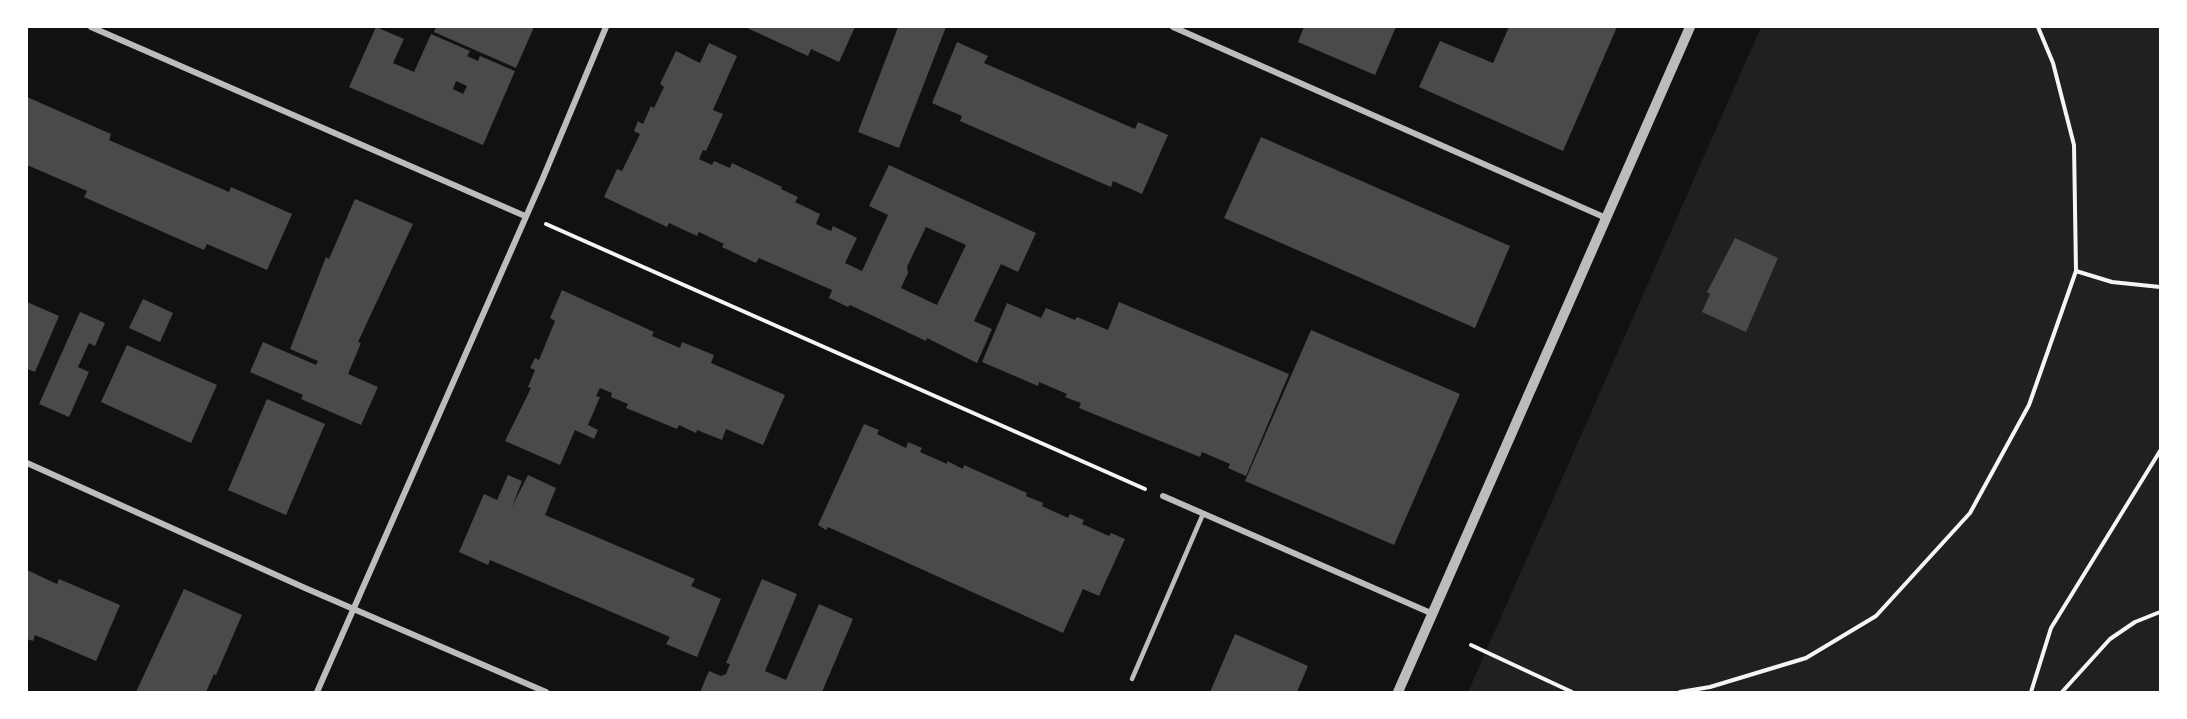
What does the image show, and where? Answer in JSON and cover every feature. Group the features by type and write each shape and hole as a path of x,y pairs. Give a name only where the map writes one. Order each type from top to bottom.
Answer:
{"street":[{"path":"91,27 525,216"},
{"path":"317,692 606,27"},
{"path":"1173,27 1606,218"},
{"path":"1398,692 1690,27"},
{"path":"27,463 546,692"},
{"path":"1162,495 1433,614"}],"lane":[{"path":"1132,679 1203,514"}],"path":[{"path":"1680,692 1710,687 1806,658 1876,616 1970,513 2029,405 2076,271 2074,145 2053,63 2038,27"},
{"path":"525,216 1162,495"},
{"path":"2076,271 2112,282 2160,287"},
{"path":"2031,692 2051,628 2160,451"},
{"path":"2062,692 2110,639 2135,622 2160,612"},
{"path":"1471,645 1572,692"}],"shaded area":[{"path":"1761,27 2160,27 2160,692 1468,692"}],"building":[{"path":"376,27 404,39 393,63 414,72 431,34 470,51 467,56 478,61 480,56 515,71 483,145 349,87","holes":["456,81 467,86 463,94 453,89"]},
{"path":"436,27 534,27 516,68 434,32"},
{"path":"745,27 855,27 839,62 811,49 808,56"},
{"path":"898,27 946,27 899,148 858,132"},
{"path":"1304,27 1396,27 1375,75 1298,42"},
{"path":"1509,27 1617,27 1563,151 1419,87 1440,41 1493,63"},
{"path":"957,42 988,56 984,63 1135,129 1138,122 1168,135 1142,194 1113,181 1111,187 960,121 962,116 932,103"},
{"path":"709,43 737,56 713,110 723,114 706,151 703,150 699,159 712,165 714,161 730,168 732,163 782,187 781,189 798,197 795,202 820,214 816,224 831,231 833,226 857,238 845,263 862,271 888,215 869,206 889,165 1036,233 1018,272 1001,264 974,321 992,329 977,363 927,338 926,341 850,305 848,307 829,298 832,290 759,258 756,263 722,247 724,244 699,232 697,236 669,223 667,227 604,197 617,169 622,171 640,134 634,131 638,121 643,124 651,106 654,108 664,87 660,84 676,51 700,63","holes":["926,227 966,245 937,305 901,288 908,273 907,267"]},
{"path":"27,97 111,134 109,140 229,192 231,187 292,214 267,270 207,244 204,250 84,197 87,191 27,165"},
{"path":"1261,137 1510,246 1475,328 1224,218"},
{"path":"355,199 413,224 358,342 361,343 348,374 378,387 361,425 301,399 303,395 250,372 263,342 316,365 318,361 290,349 326,257 329,259"},
{"path":"1735,238 1778,258 1746,332 1702,312 1710,294 1707,292"},
{"path":"562,290 654,332 652,336 680,348 682,342 714,355 711,363 785,395 763,445 726,429 722,440 697,430 696,433 679,425 677,429 626,408 628,404 611,397 612,393 600,388 596,396 600,397 588,425 598,430 594,439 575,430 560,465 505,441 531,388 528,387 535,370 530,368 535,358 539,360 555,321 550,318"},
{"path":"143,299 173,313 160,342 129,328"},
{"path":"27,302 59,316 35,372 27,369"},
{"path":"1119,302 1289,374 1246,476 1228,468 1230,464 1202,452 1200,457 1079,408 1081,403 1065,397 1067,394 1039,382 1038,386 982,362 1007,303 1041,318 1046,308 1075,320 1077,317 1108,330"},
{"path":"80,312 105,323 95,346 89,343 78,367 89,372 69,417 39,404"},
{"path":"1311,330 1460,394 1394,545 1245,481"},
{"path":"127,345 217,385 191,443 101,402"},
{"path":"267,399 325,424 286,515 228,490"},
{"path":"864,424 879,430 877,434 906,448 908,442 922,448 920,452 947,464 947,461 963,469 964,465 1027,493 1026,496 1043,503 1042,506 1068,518 1070,514 1084,520 1082,524 1109,536 1111,533 1125,539 1099,596 1083,589 1063,633 828,527 826,530 818,525"},
{"path":"508,475 522,481 512,507 528,475 556,488 545,515 695,579 691,586 721,599 697,657 666,644 670,637 490,560 488,565 459,552 484,494 497,500"},
{"path":"27,570 57,584 59,579 120,605 96,661 35,635 33,641 27,639"},
{"path":"762,579 797,594 765,671 786,680 819,604 853,619 822,692 700,692 709,671 721,676 726,674 730,664 726,663"},
{"path":"184,589 242,615 216,675 214,674 206,692 136,692"},
{"path":"1235,634 1308,666 1297,692 1210,692"}]}
